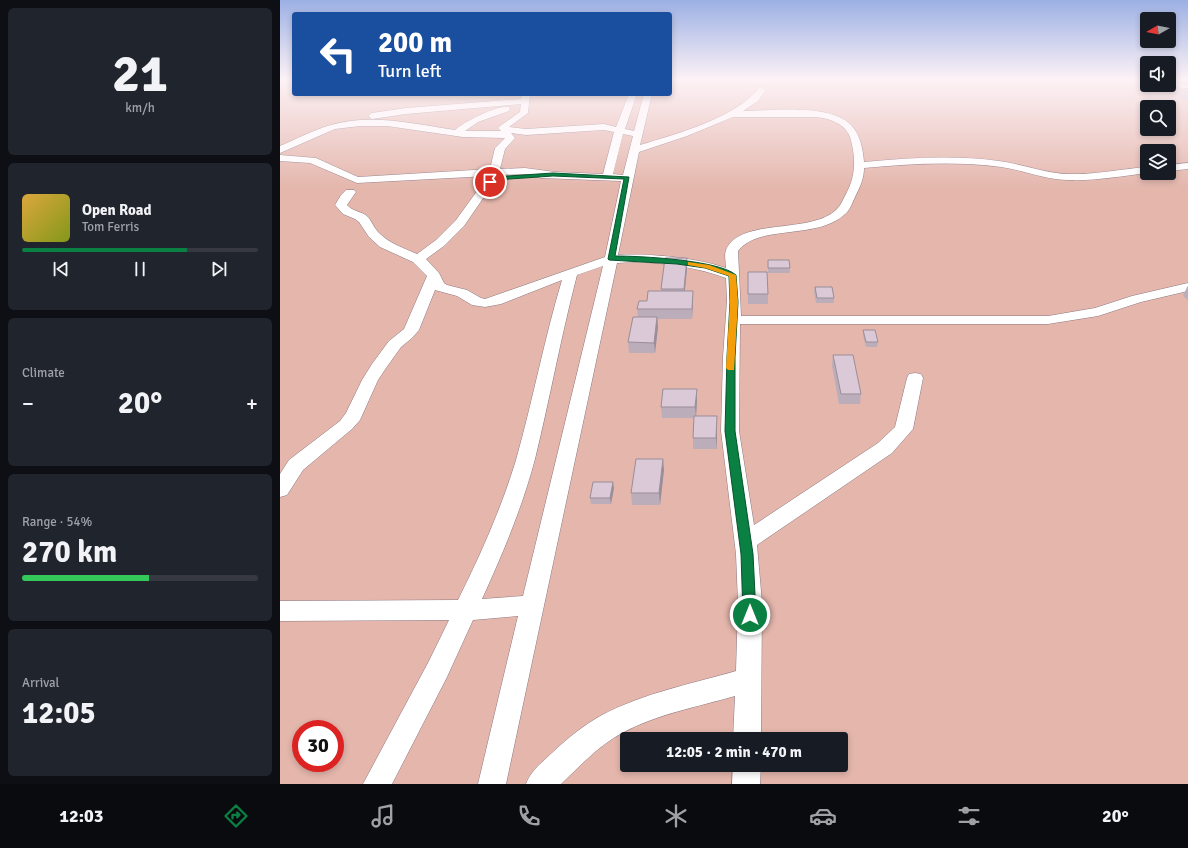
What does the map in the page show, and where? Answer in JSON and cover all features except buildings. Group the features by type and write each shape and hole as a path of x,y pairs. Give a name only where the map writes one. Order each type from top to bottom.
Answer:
{"street":[{"path":"280,150 333,128 352,124 376,116"},
{"path":"459,134 462,128 475,120 488,116"},
{"path":"418,259 440,243 455,228 494,175 500,148 510,138 503,128 520,116"},
{"path":"607,177 618,134 625,116"},
{"path":"492,784 611,259 627,178 643,116"},
{"path":"352,124 381,123 459,134 526,132 596,127 636,142 686,132 729,116"},
{"path":"747,732 750,603 745,542 730,431 732,320 734,293 732,251 734,246 744,238 754,234 821,224 840,213 856,186 860,176 858,152 853,132 835,119 821,116"},
{"path":"544,131 549,139 578,139"},
{"path":"605,138 618,134"},
{"path":"280,158 312,160 357,180 494,175 553,175 627,178"},
{"path":"860,165 928,160 984,162 1010,165 1052,175 1069,177 1140,171"},
{"path":"1176,167 1188,166"},
{"path":"350,192 341,205 344,210 362,218 373,234 384,244 418,259 434,276 438,285 442,288 462,293 476,302 485,303 496,301 524,289 611,259 627,258 677,262 706,266 732,275"},
{"path":"377,784 438,669 501,533 518,484 558,319 571,273"},
{"path":"280,490 296,465 346,425 354,416 370,380 378,367 395,344 411,330 434,276"},
{"path":"732,320 1048,320 1098,312 1137,299 1188,287"},
{"path":"745,542 885,448 896,438 904,429 915,378"},
{"path":"281,612 466,610 532,605"},
{"path":"540,784 578,748 610,726 634,715 674,701 748,680"},
{"path":"746,784 747,772"}],"shaded area":[{"path":"280,116 1140,116 1140,136 1176,136 1176,116 1188,116 1188,784 280,784"}],"slow traffic":[{"path":"690,264 706,266 732,275 734,302 731,368"}],"route":[{"path":"490,182 493,178 541,175 627,178 611,259 627,258 677,262 706,266 732,275 734,302 732,320 730,431 747,554 750,615"}]}
